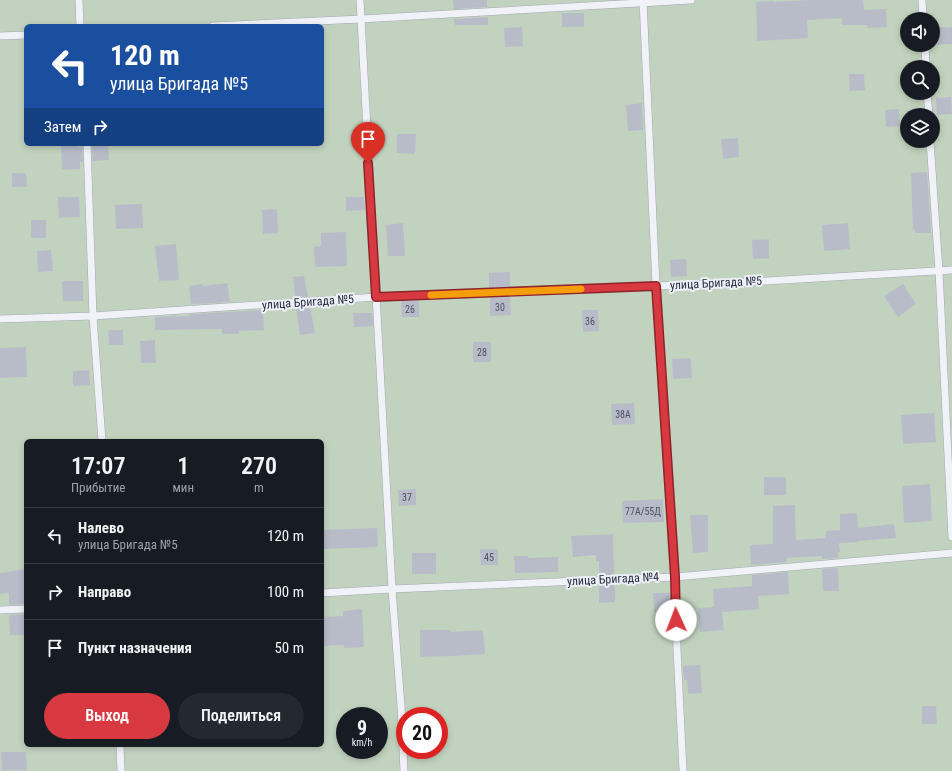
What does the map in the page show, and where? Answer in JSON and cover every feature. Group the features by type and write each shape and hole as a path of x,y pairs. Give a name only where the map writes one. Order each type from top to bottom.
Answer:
{"lane":[{"path":"79,0 80,24"},
{"path":"360,0 392,589 401,706 404,771"},
{"path":"256,24 361,19 643,1 691,0"},
{"path":"922,0 923,12"},
{"path":"643,1 656,286 675,577 677,649 684,771"},
{"path":"0,36 24,35"},
{"path":"87,146 93,316 102,439"},
{"path":"930,148 952,537"},
{"name":"улица Бригада №5","path":"0,319 93,316 376,297 734,283 952,270"},
{"name":"улица Бригада №4","path":"324,594 392,589 675,577 952,553"},
{"path":"0,610 24,609"},
{"path":"120,747 121,771"}],"green space":[{"path":"0,0 952,0 952,771 0,771"}],"building":[{"path":"453,0 487,0 487,7 454,9"},
{"path":"863,0 864,10 886,9 887,27 868,28 867,25 842,25 842,18 807,20 808,38 757,41 756,2"},
{"path":"562,13 584,13 584,27 562,27"},
{"path":"488,17 488,25 455,25 454,19"},
{"path":"522,27 523,46 505,47 504,28"},
{"path":"952,27 952,44 940,45 940,28"},
{"path":"849,74 864,74 865,90 850,91"},
{"path":"951,97 952,114 940,115 940,108 937,108 936,100 940,100 940,98"},
{"path":"642,103 643,130 628,131 626,105"},
{"path":"899,109 900,126 886,127 885,110"},
{"path":"397,134 416,134 415,154 397,153"},
{"path":"738,138 739,157 723,159 721,139"},
{"path":"61,146 82,147 83,162 80,162 80,169 62,170"},
{"path":"92,146 108,146 109,160 93,161"},
{"path":"927,172 931,233 915,233 915,229 913,230 911,173"},
{"path":"12,173 26,173 27,187 12,187"},
{"path":"58,197 79,197 80,217 59,218"},
{"path":"346,197 364,197 365,210 346,211"},
{"path":"142,204 143,228 116,229 115,205"},
{"path":"277,209 278,233 263,234 262,210"},
{"path":"31,220 46,220 46,238 31,238"},
{"path":"403,223 405,256 388,256 386,225"},
{"path":"848,223 850,249 824,251 822,225"},
{"path":"346,232 347,266 315,267 314,247 321,246 321,233"},
{"path":"769,239 769,258 753,259 752,240"},
{"path":"176,244 179,280 159,281 155,246"},
{"path":"51,250 53,271 38,272 37,251"},
{"path":"686,259 687,276 671,277 670,260"},
{"path":"510,272 510,287 489,288 489,273"},
{"path":"304,276 308,297 295,297 293,277"},
{"path":"62,281 83,281 83,301 63,301"},
{"path":"227,283 230,302 191,304 189,286"},
{"path":"903,284 916,304 898,317 884,296"},
{"path":"510,297 511,315 490,316 490,298"},
{"path":"401,301 419,301 419,317 402,317"},
{"path":"310,306 315,333 300,335 296,307"},
{"path":"263,310 264,330 239,331 239,334 222,334 222,329 155,330 155,317 189,316 193,314"},
{"path":"582,310 598,310 599,331 583,332"},
{"path":"353,313 372,313 373,326 354,327"},
{"path":"108,330 123,330 123,345 109,345"},
{"path":"155,340 156,363 141,363 140,341"},
{"path":"473,342 491,342 491,362 473,362"},
{"path":"26,347 27,377 0,378 0,348"},
{"path":"691,358 692,378 673,379 672,359"},
{"path":"89,370 90,385 73,386 73,371"},
{"path":"634,403 635,424 612,425 611,404"},
{"path":"934,413 936,442 903,444 901,415"},
{"path":"764,477 786,477 786,495 764,495"},
{"path":"930,484 932,521 904,523 902,486"},
{"path":"416,489 416,505 399,506 398,490"},
{"path":"663,499 664,522 623,523 622,501"},
{"path":"795,505 796,540 826,538 826,531 840,530 840,514 857,513 858,528 894,524 896,538 839,543 840,552 838,552 838,558 822,559 822,556 787,558 787,562 751,565 750,545 773,544 773,506"},
{"path":"690,515 708,515 708,552 693,553"},
{"path":"377,528 378,547 324,549 324,530"},
{"path":"613,534 614,575 599,575 599,561 596,561 596,555 573,557 571,536"},
{"path":"480,549 498,549 498,565 481,565"},
{"path":"412,553 436,553 436,574 412,574"},
{"path":"514,556 528,556 528,558 558,557 558,572 515,573"},
{"path":"838,568 839,591 823,591 822,569"},
{"path":"24,569 24,604 9,605 9,593 0,594 0,573"},
{"path":"788,572 789,594 758,596 759,609 722,612 724,630 700,632 698,608 714,607 713,589 752,586 752,575"},
{"path":"599,585 614,585 615,602 599,603"},
{"path":"653,593 670,593 671,611 654,612"},
{"path":"362,609 364,647 344,648 344,645 324,646 324,617 343,616 343,611"},
{"path":"24,614 24,635 10,635 9,615"},
{"path":"420,630 451,630 451,632 483,630 485,654 420,657"},
{"path":"700,665 702,693 688,694 687,680 684,680 683,666"},
{"path":"922,706 936,706 937,724 922,724"},
{"path":"1,752 26,752 27,770 2,770"}],"slow traffic":[{"path":"431,295 581,289"}],"route":[{"path":"368,163 376,297 656,286 675,577 676,620"}]}
